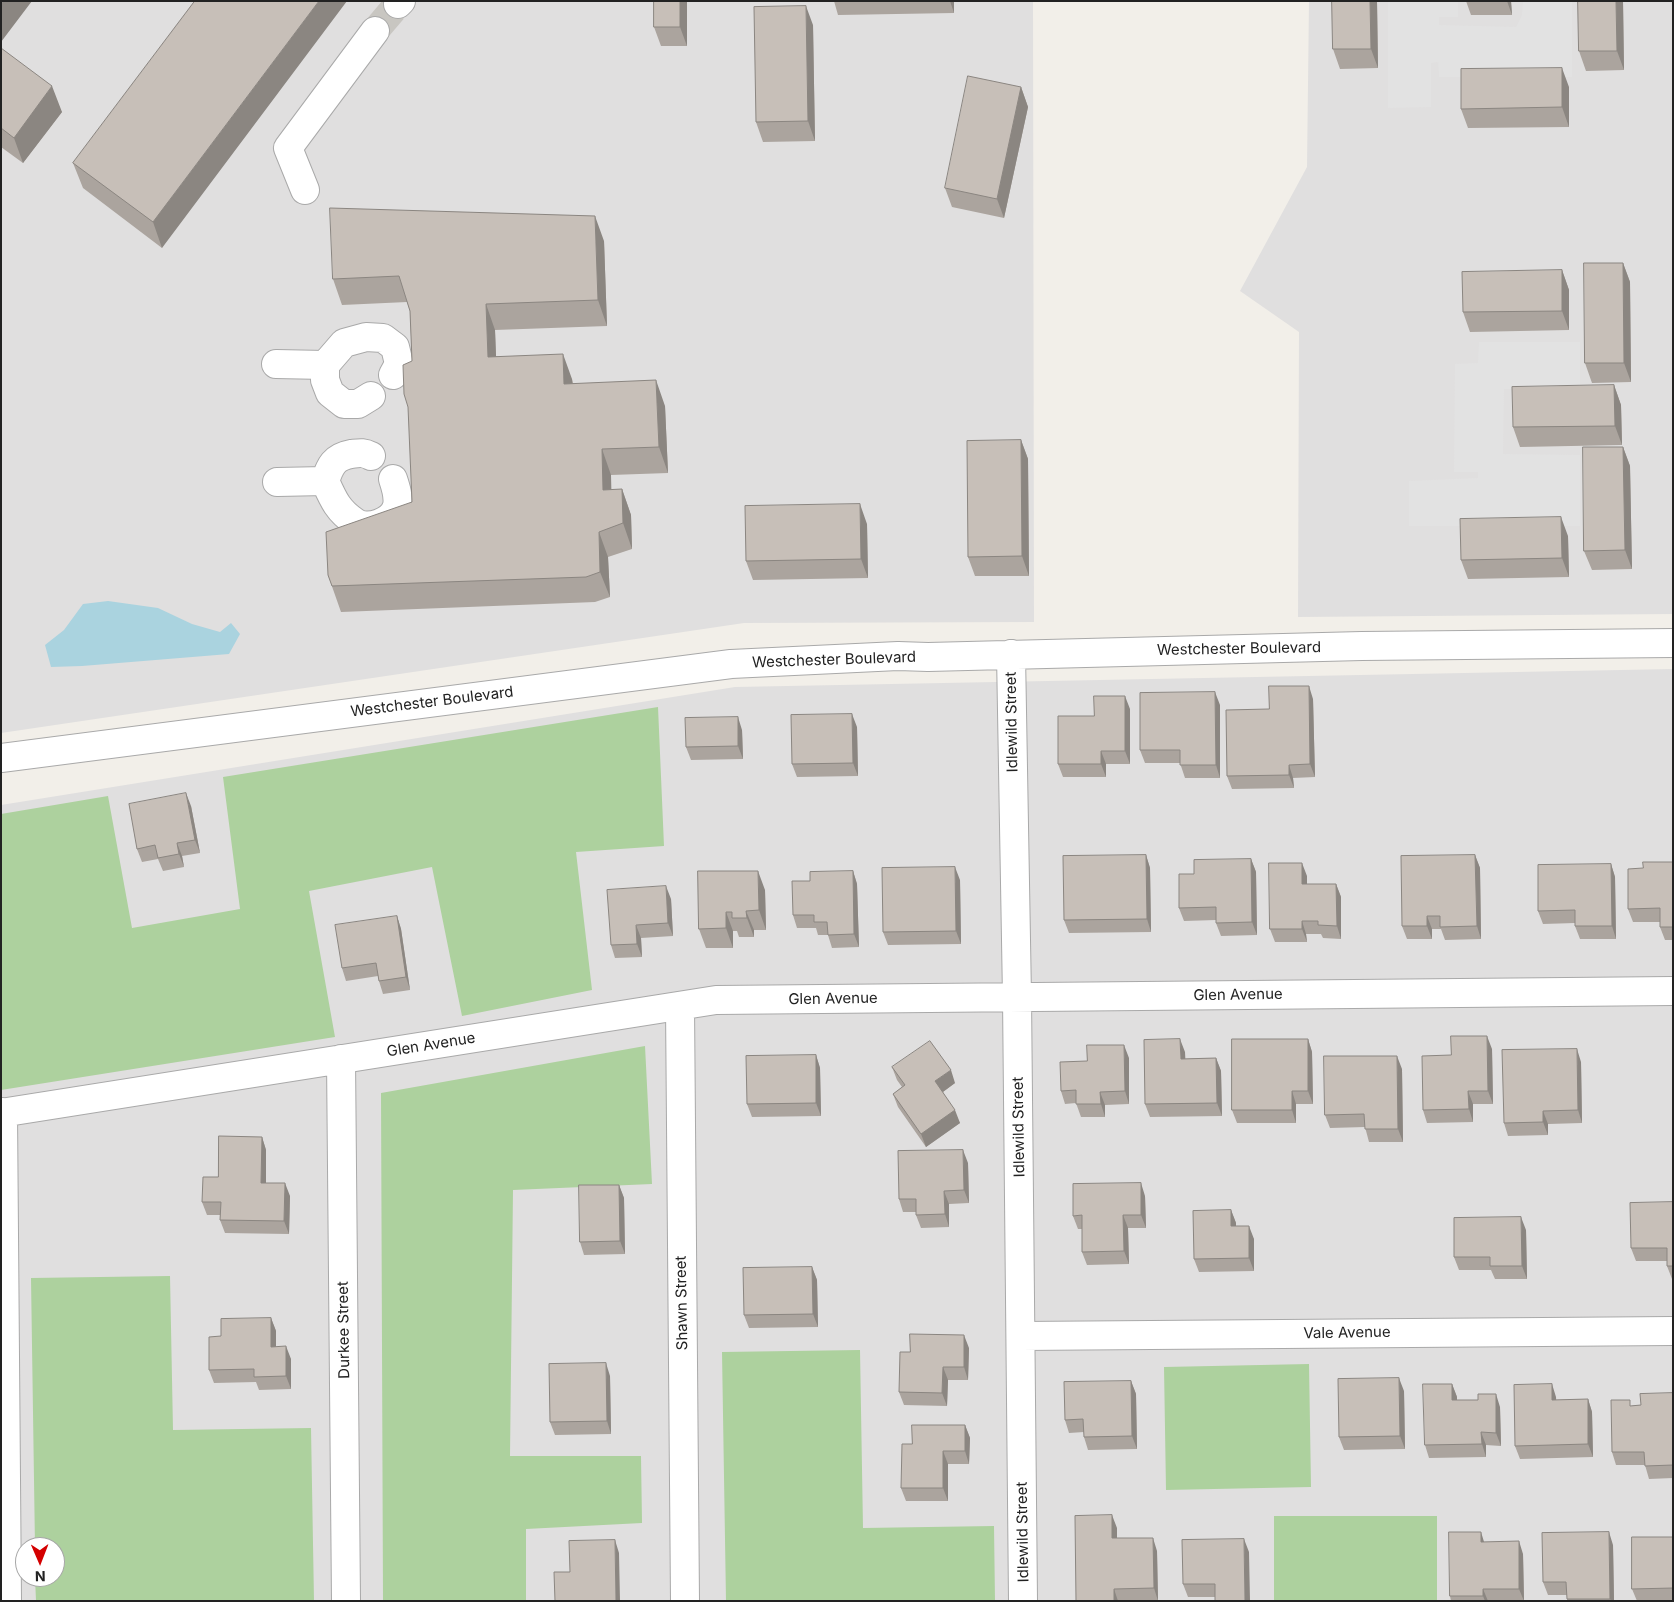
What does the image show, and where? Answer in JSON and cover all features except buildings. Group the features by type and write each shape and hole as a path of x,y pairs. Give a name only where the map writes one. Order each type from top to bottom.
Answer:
{"street":[{"path":"305,190 288,148 375,31"},
{"path":"371,396 358,404 344,404 330,393 325,380 325,365 344,343 366,337 382,338 395,347 399,364 394,375"},
{"path":"276,364 325,365"},
{"path":"371,456 363,452 341,456 329,468 325,482 336,506 356,523 367,526 385,522 397,508 398,495 394,480"},
{"path":"277,482 325,482"},
{"name":"Westchester Boulevard","path":"1,758 731,664 898,656 928,657 1362,646 1673,643"},
{"name":"Idlewild Street","path":"1011,654 1018,997 1023,1601"},
{"name":"Glen Avenue","path":"2,1112 716,1000 1673,991"},
{"name":"Shawn Street","path":"680,1006 685,1601"},
{"name":"Durkee Street","path":"341,1059 346,1601"},
{"path":"2,1112 7,1601"},
{"name":"Vale Avenue","path":"1021,1336 1673,1330"}],"shaded area":[{"path":"1,1 1033,1 1034,622 744,623 1,733"},
{"path":"1309,1 1673,1 1673,614 1298,617 1299,332 1240,291 1307,167"},
{"path":"1388,1 1458,1 1458,17 1439,17 1439,25 1516,27 1522,15 1523,1 1572,1 1572,77 1439,77 1438,62 1431,63 1431,107 1388,108"},
{"path":"1479,342 1580,342 1580,389 1504,389 1503,454 1580,455 1580,526 1409,526 1409,481 1478,478 1478,472 1454,472 1455,364 1478,363"},
{"path":"1673,669 1673,1601 1,1601 1,805 735,687"}],"green space":[{"path":"658,707 664,846 576,852 592,990 462,1016 432,867 309,891 335,1037 1,1090 1,814 108,796 132,928 240,909 223,777"},
{"path":"645,1046 652,1184 513,1190 510,1456 641,1456 642,1523 526,1529 526,1601 383,1601 381,1093"},
{"path":"170,1276 173,1430 311,1428 314,1601 36,1601 35,1587 65,1587 65,1537 35,1537 31,1278"},
{"path":"860,1350 863,1528 994,1526 995,1601 726,1601 722,1352"},
{"path":"1309,1364 1311,1487 1166,1490 1164,1367"},
{"path":"1274,1516 1437,1516 1437,1601 1274,1601"}],"water":[{"path":"108,601 158,608 192,624 220,632 231,623 240,634 229,654 51,667 45,645 64,630 83,604"}],"tunnel":[{"path":"375,31 398,4"}]}
